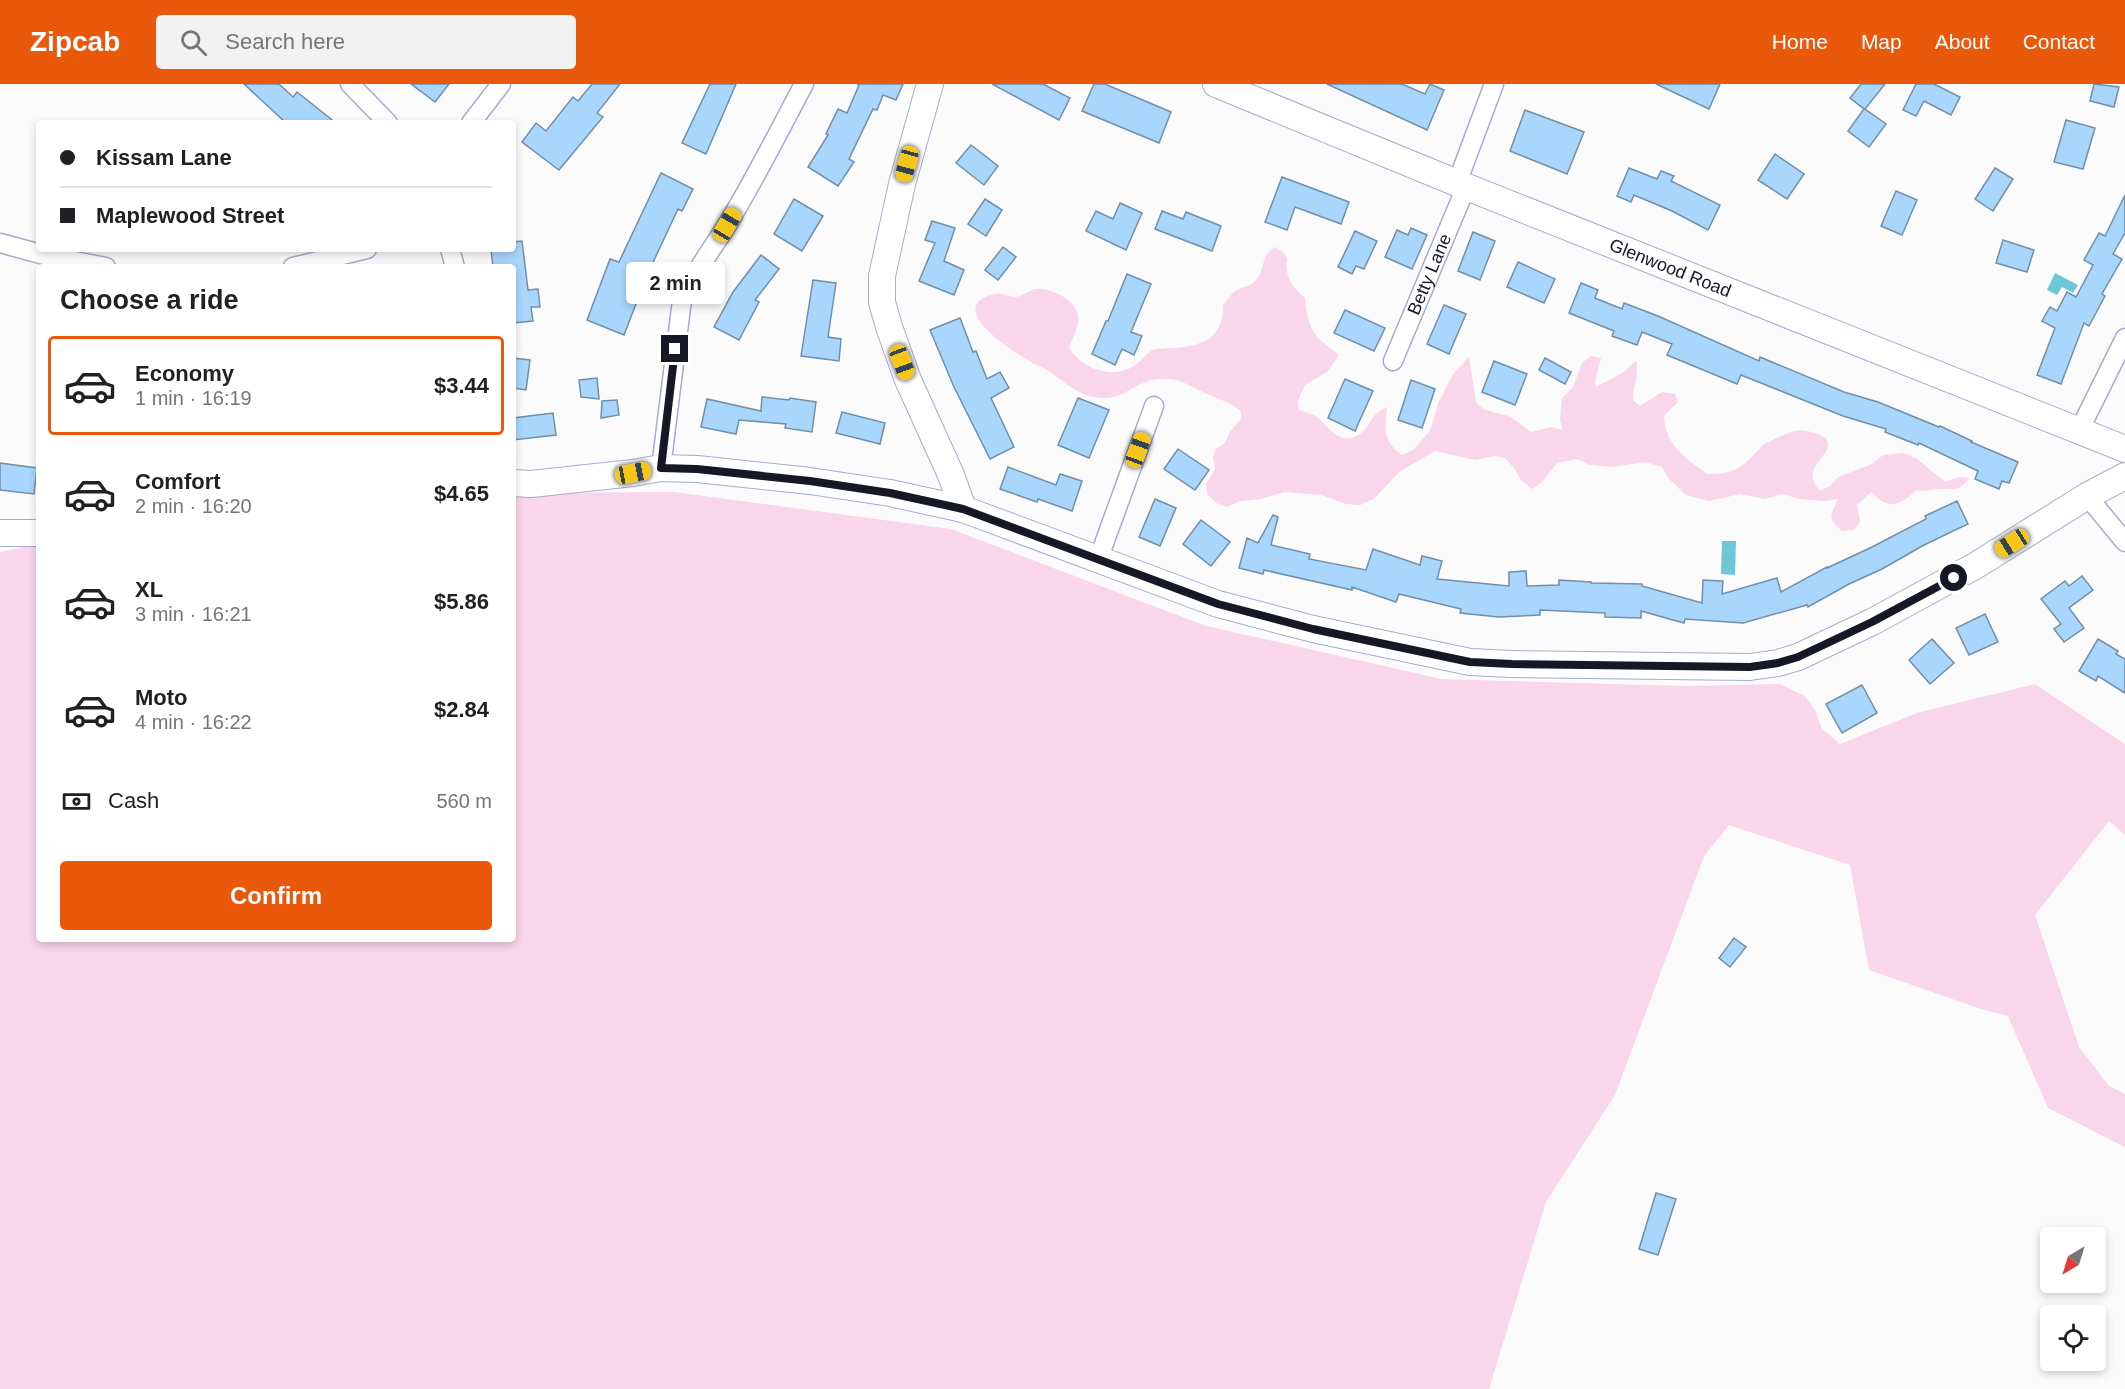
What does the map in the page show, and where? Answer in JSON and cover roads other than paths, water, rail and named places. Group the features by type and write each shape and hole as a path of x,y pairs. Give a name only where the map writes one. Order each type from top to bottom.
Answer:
{"street":[{"path":"350,84 385,120"},
{"path":"473,120 501,84"},
{"path":"661,468 682,300 687,288 756,175 804,84"},
{"path":"930,84 902,184 886,253 882,276 882,302 908,380 951,475 963,509"},
{"name":"Glenwood Road","path":"1216,84 1461,185 2125,450"},
{"name":"Betty Lane","path":"1393,361 1461,185 1494,84"},
{"path":"0,243 90,264"},
{"path":"304,264 354,252"},
{"path":"2079,431 2125,338"},
{"path":"1098,560 1154,406"},
{"path":"516,483 621,474 661,468 697,469 810,481 890,493 963,509 1218,604 1313,629 1470,662 1750,667 1798,657 1872,622 1975,566 2087,496 2125,476"},
{"path":"2087,496 2125,542"},
{"path":"0,533 36,533"}],"water":[{"path":"2055,273 2078,285 2073,293 2062,287 2057,295 2047,290"},
{"path":"1722,541 1736,541 1735,575 1721,574"}]}
